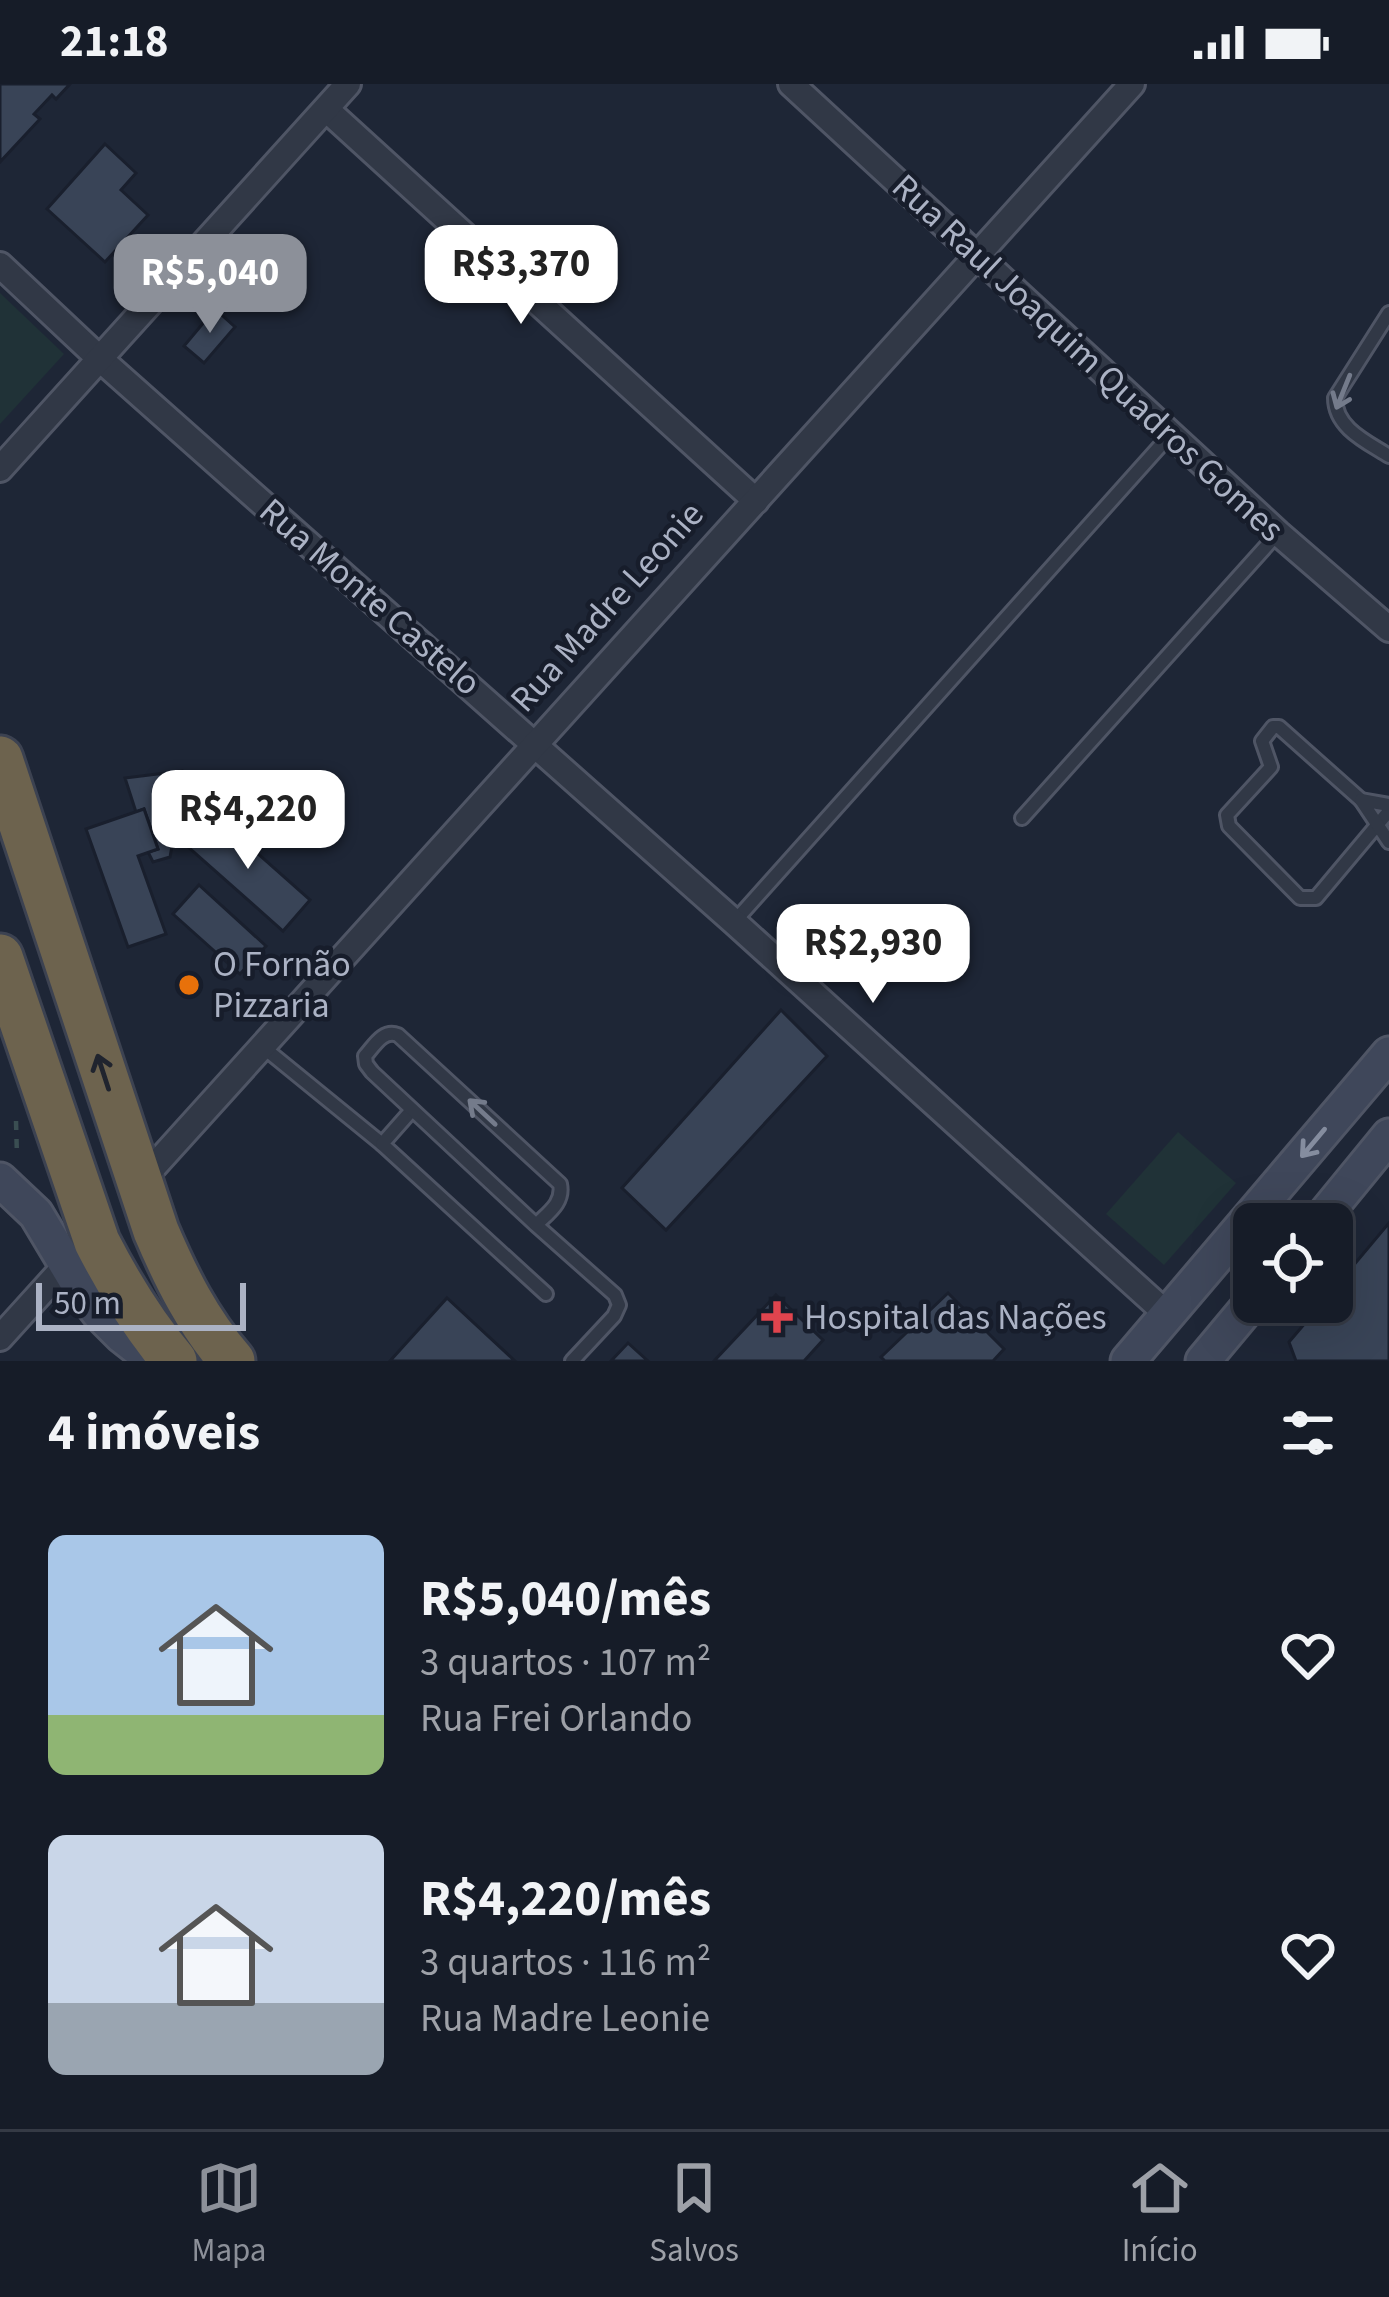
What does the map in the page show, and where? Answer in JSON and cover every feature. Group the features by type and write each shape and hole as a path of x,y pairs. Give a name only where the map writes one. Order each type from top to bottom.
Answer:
{"highway":[{"path":"0,759 140,1183 207,1355"},
{"path":"0,957 97,1243 144,1323 207,1355"}],"main road":[{"path":"1128,1361 1389,1054"},
{"path":"1334,1203 1389,1136"},
{"path":"12,1191 40,1198 58,1189 70,1175 66,1158"},
{"path":"12,1191 36,1214 99,1313 154,1361"},
{"path":"1210,1358 1237,1323"}],"street":[{"path":"0,469 348,84"},
{"name":"Rua Raul Joaquim Quadros Gomes","path":"791,84 1170,435 1389,629"},
{"name":"Rua Madre Leonie","path":"140,1183 1132,84"},
{"path":"326,109 756,501"},
{"name":"Rua Monte Castelo","path":"0,265 1168,1315"},
{"path":"0,1337 67,1264"}],"lane":[{"path":"1389,313 1335,398 1335,412 1351,431 1389,457"},
{"path":"734,922 1170,435"},
{"path":"1022,818 1278,533"},
{"path":"1360,800 1389,808 1378,826 1316,898 1300,898 1227,820 1271,767 1262,741 1279,727 1360,800 1378,826 1389,842"},
{"path":"536,1226 559,1201 560,1184 398,1034 385,1034 365,1056 366,1064 536,1226 615,1295 619,1306 614,1316 572,1361"},
{"path":"263,1047 382,1144 546,1294"},
{"path":"382,1144 412,1110"}],"shaded area":[{"path":"0,293 64,354 0,424"},
{"path":"1178,1132 1236,1183 1164,1265 1106,1214"}],"building":[{"path":"0,84 70,84 34,114 40,119 0,162"},
{"path":"105,144 136,173 121,190 148,215 105,262 47,209"},
{"path":"215,309 235,327 204,363 184,346"},
{"path":"182,771 170,857 153,862 148,852 158,849 144,809 136,812 125,778"},
{"path":"144,809 158,849 138,856 166,934 128,947 86,829"},
{"path":"213,814 310,900 283,931 186,845"},
{"path":"199,885 266,946 240,974 173,914"},
{"path":"781,1010 827,1056 666,1230 622,1188"},
{"path":"1389,1223 1389,1361 1296,1361 1289,1342 1305,1323 1353,1323 1353,1266"},
{"path":"948,1293 1004,1349 993,1361 885,1361 881,1357"},
{"name":"Hospital das Nações","path":"776,1295 823,1340 804,1361 714,1361"},
{"path":"447,1298 515,1361 390,1361"},
{"path":"628,1343 648,1361 611,1361"}],"place":[{"name":"O Fornão Pizzaria","path":"189,985"},
{"name":"Hospital das Nações","path":"777,1317"}]}
